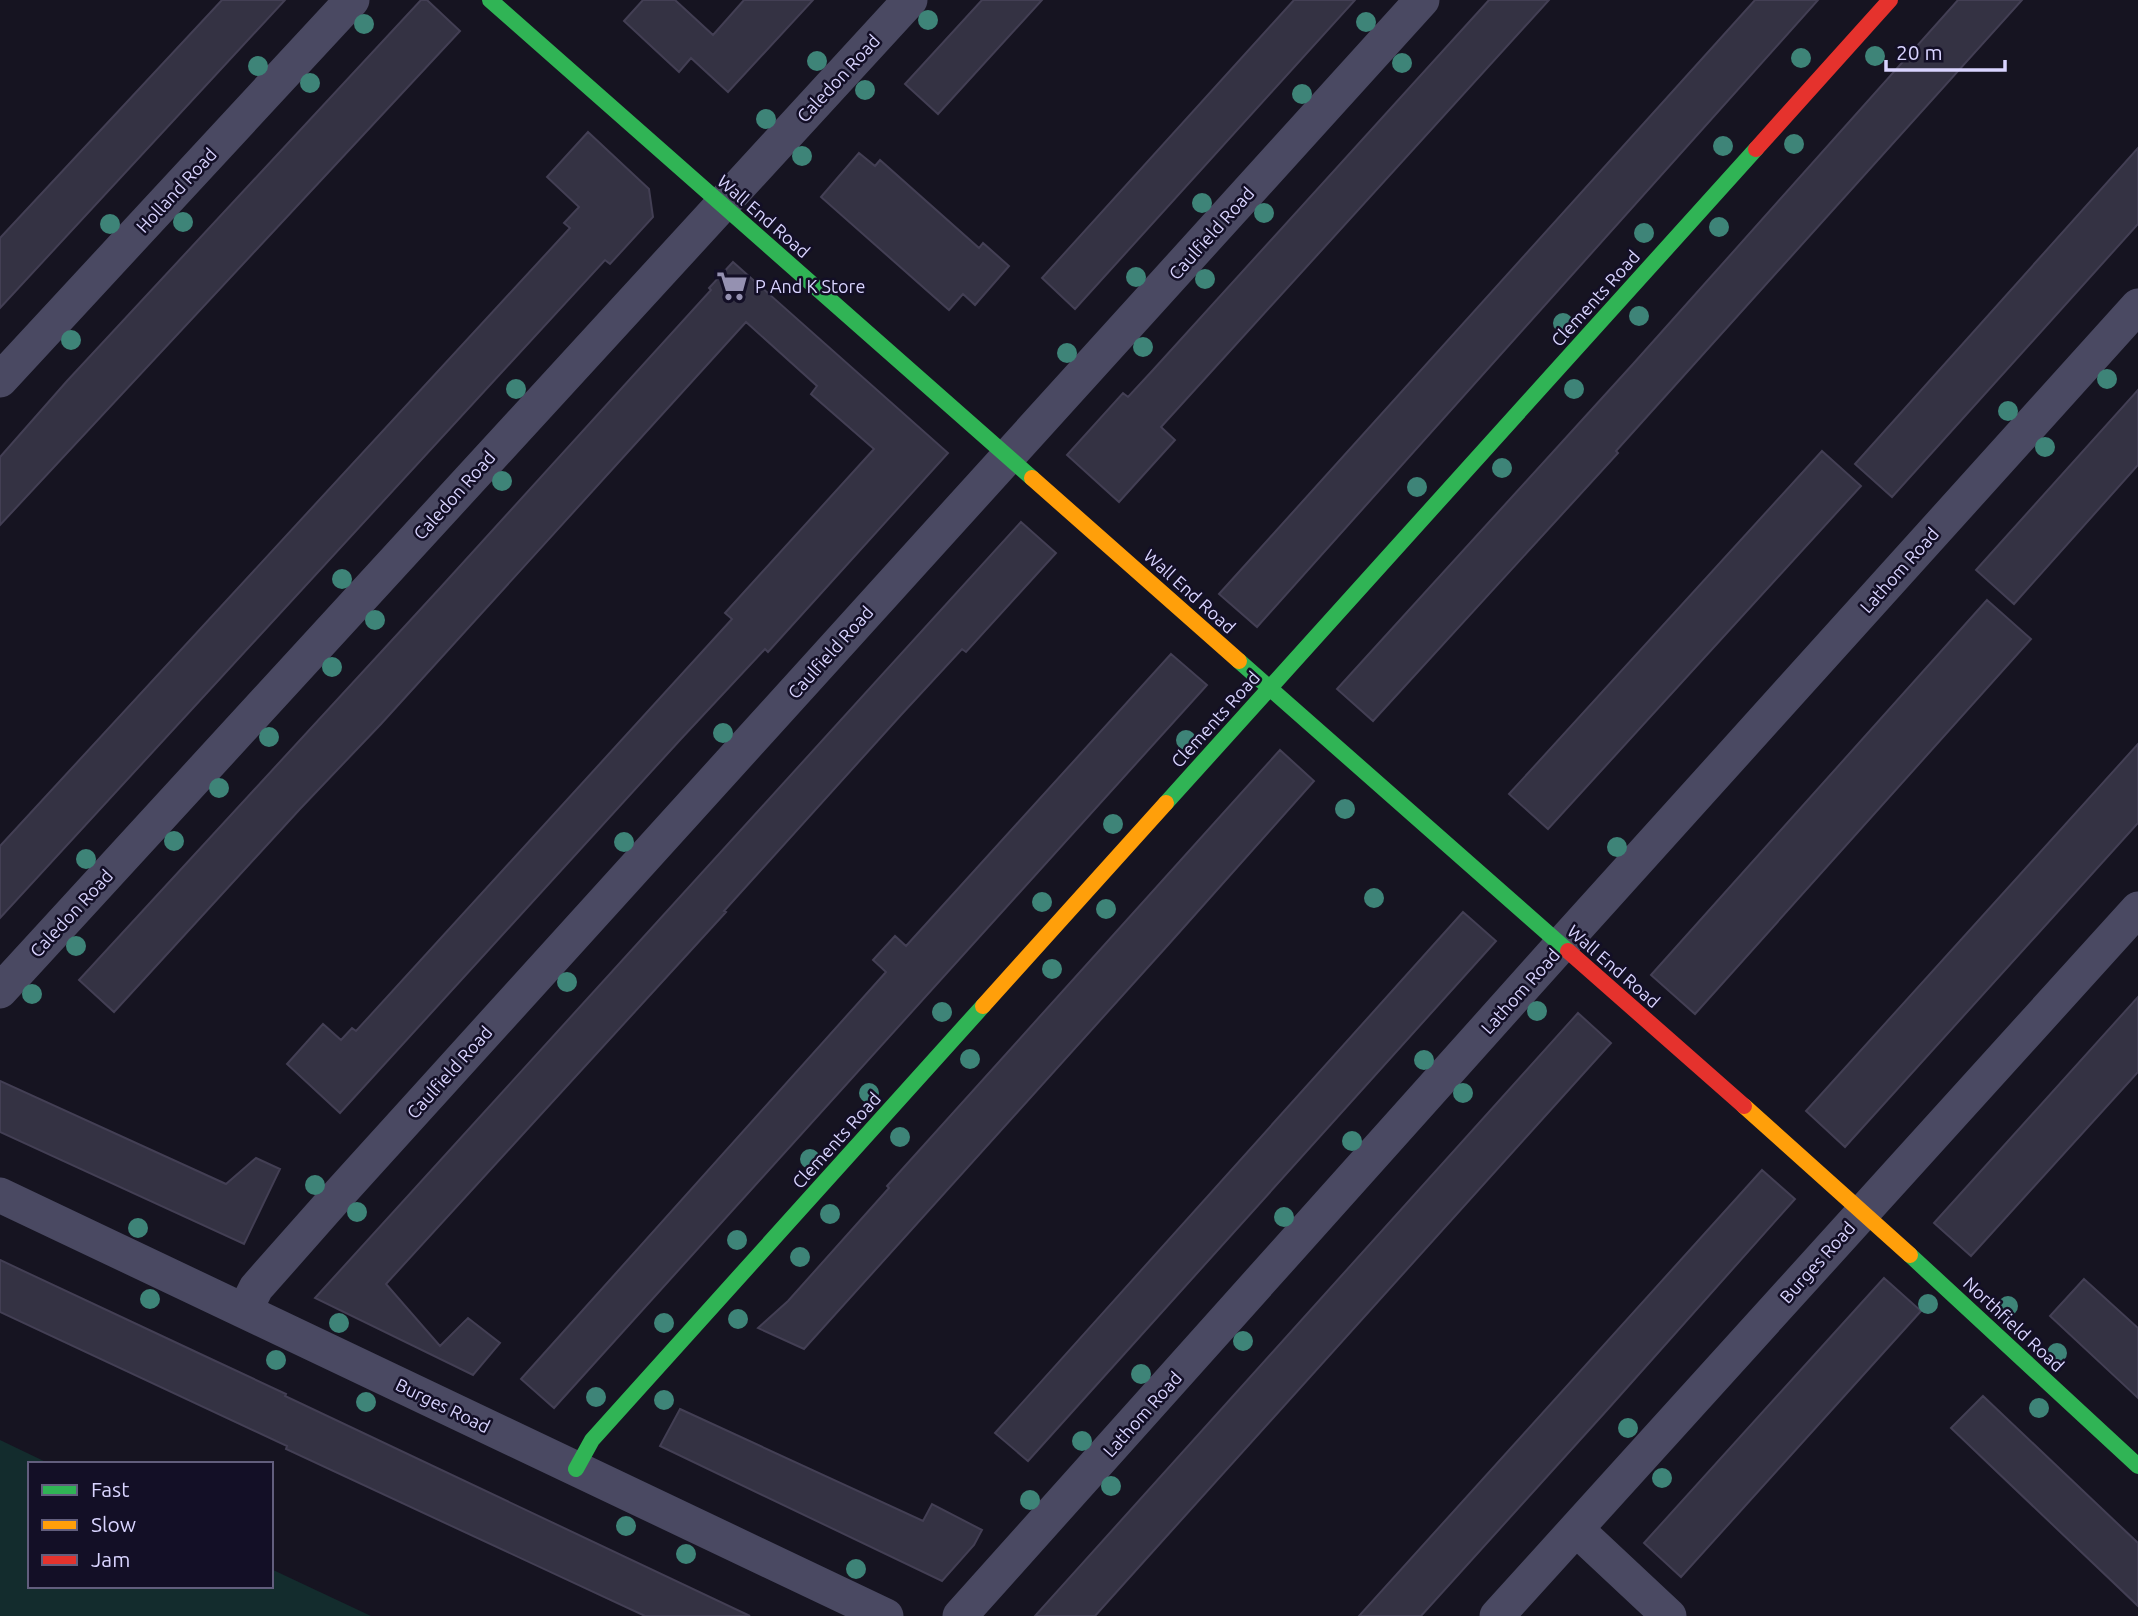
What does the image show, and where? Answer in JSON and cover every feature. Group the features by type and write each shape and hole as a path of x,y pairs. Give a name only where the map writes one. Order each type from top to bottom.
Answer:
{"street":[{"name":"Holland Road","path":"0,380 352,0"},
{"name":"Wall End Road","path":"490,0 1863,1211"},
{"name":"Caledon Road","path":"0,991 910,0"},
{"name":"Caulfield Road","path":"245,1310 256,1288 340,1193 1422,0"},
{"name":"Clements Road","path":"576,1469 592,1440 1890,0"},
{"name":"Lathom Road","path":"960,1616 2138,306"},
{"name":"Burges Road","path":"1497,1616 1863,1211 2135,920"},
{"name":"Burges Road","path":"0,1195 886,1616"},
{"name":"Northfield Road","path":"1863,1211 2138,1466"},
{"path":"1576,1529 1670,1616"}],"green space":[{"path":"0,1440 46,1462 28,1462 28,1588 273,1588 273,1570 371,1616 0,1616"}],"building":[{"path":"222,0 285,0 0,308 0,238"},
{"path":"421,0 427,0 460,31 0,525 0,457 67,381"},
{"path":"643,0 675,0 713,35 744,0 813,0 728,92 691,58 679,72 624,21"},
{"path":"982,0 1042,0 938,114 905,84"},
{"path":"1294,0 1355,0 1075,309 1042,278"},
{"path":"1489,0 1549,0 1161,427 1175,440 1119,502 1067,455 1123,393 1128,397"},
{"path":"1755,0 1818,0 1257,627 1219,594"},
{"path":"1958,0 2022,0 1616,451 1618,453 1373,721 1337,689 1633,364"},
{"path":"588,132 649,189 653,217 610,264 605,260 0,918 0,846 570,228 564,223 579,207 547,177"},
{"path":"2138,148 2138,224 1892,497 1855,464"},
{"path":"859,153 875,166 880,160 979,248 983,243 1009,266 975,305 963,294 949,310 821,197"},
{"path":"733,262 948,453 768,652 765,649 680,740 340,1113 287,1064 323,1024 341,1040 352,1028 356,1031 732,619 725,613 874,449 811,394 817,386 746,322 381,724 114,1012 79,980 440,588 711,290 709,288"},
{"path":"2138,390 2138,465 2014,604 1976,570"},
{"path":"1822,451 1861,486 1548,829 1509,794"},
{"path":"1021,522 1056,553 966,652 962,649 901,715 724,911 726,912 386,1284 440,1346 468,1318 500,1343 473,1375 315,1298"},
{"path":"1987,600 2031,639 1695,1014 1651,975"},
{"path":"1171,654 1207,685 554,1408 521,1379 886,972 873,960 895,936 906,946"},
{"path":"2138,744 2138,823 1845,1147 1806,1111"},
{"path":"1280,750 1314,781 804,1349 758,1328 788,1301 889,1188 887,1186"},
{"path":"1463,912 1496,941 1028,1461 995,1433"},
{"path":"2138,997 2138,1072 1971,1256 1934,1223"},
{"path":"1578,1013 1611,1043 1095,1616 1035,1616"},
{"path":"0,1081 226,1184 256,1158 280,1169 244,1244 0,1132"},
{"path":"1762,1170 1795,1199 1421,1616 1359,1616"},
{"path":"0,1260 750,1616 645,1616 286,1449 287,1446 0,1312"},
{"path":"1884,1278 1921,1311 1681,1577 1644,1543"},
{"path":"2084,1279 2138,1328 2138,1398 2050,1316"},
{"path":"1983,1396 2138,1543 2138,1606 1951,1428"},
{"path":"680,1409 923,1521 932,1504 982,1530 974,1545 942,1581 660,1446"}],"traffic: fast":[{"path":"490,0 1032,478"},
{"path":"1166,803 1756,149"},
{"path":"1239,661 1568,951"},
{"path":"576,1469 592,1440 983,1006"},
{"path":"1910,1255 2138,1466"}],"traffic: slow":[{"path":"1032,478 1239,661"},
{"path":"983,1006 1166,803"},
{"path":"1744,1106 1910,1255"}],"traffic: jam":[{"path":"1756,149 1890,0"},
{"path":"1568,951 1744,1106"}],"place":[{"name":"P And K Store","path":"732,286"}]}
